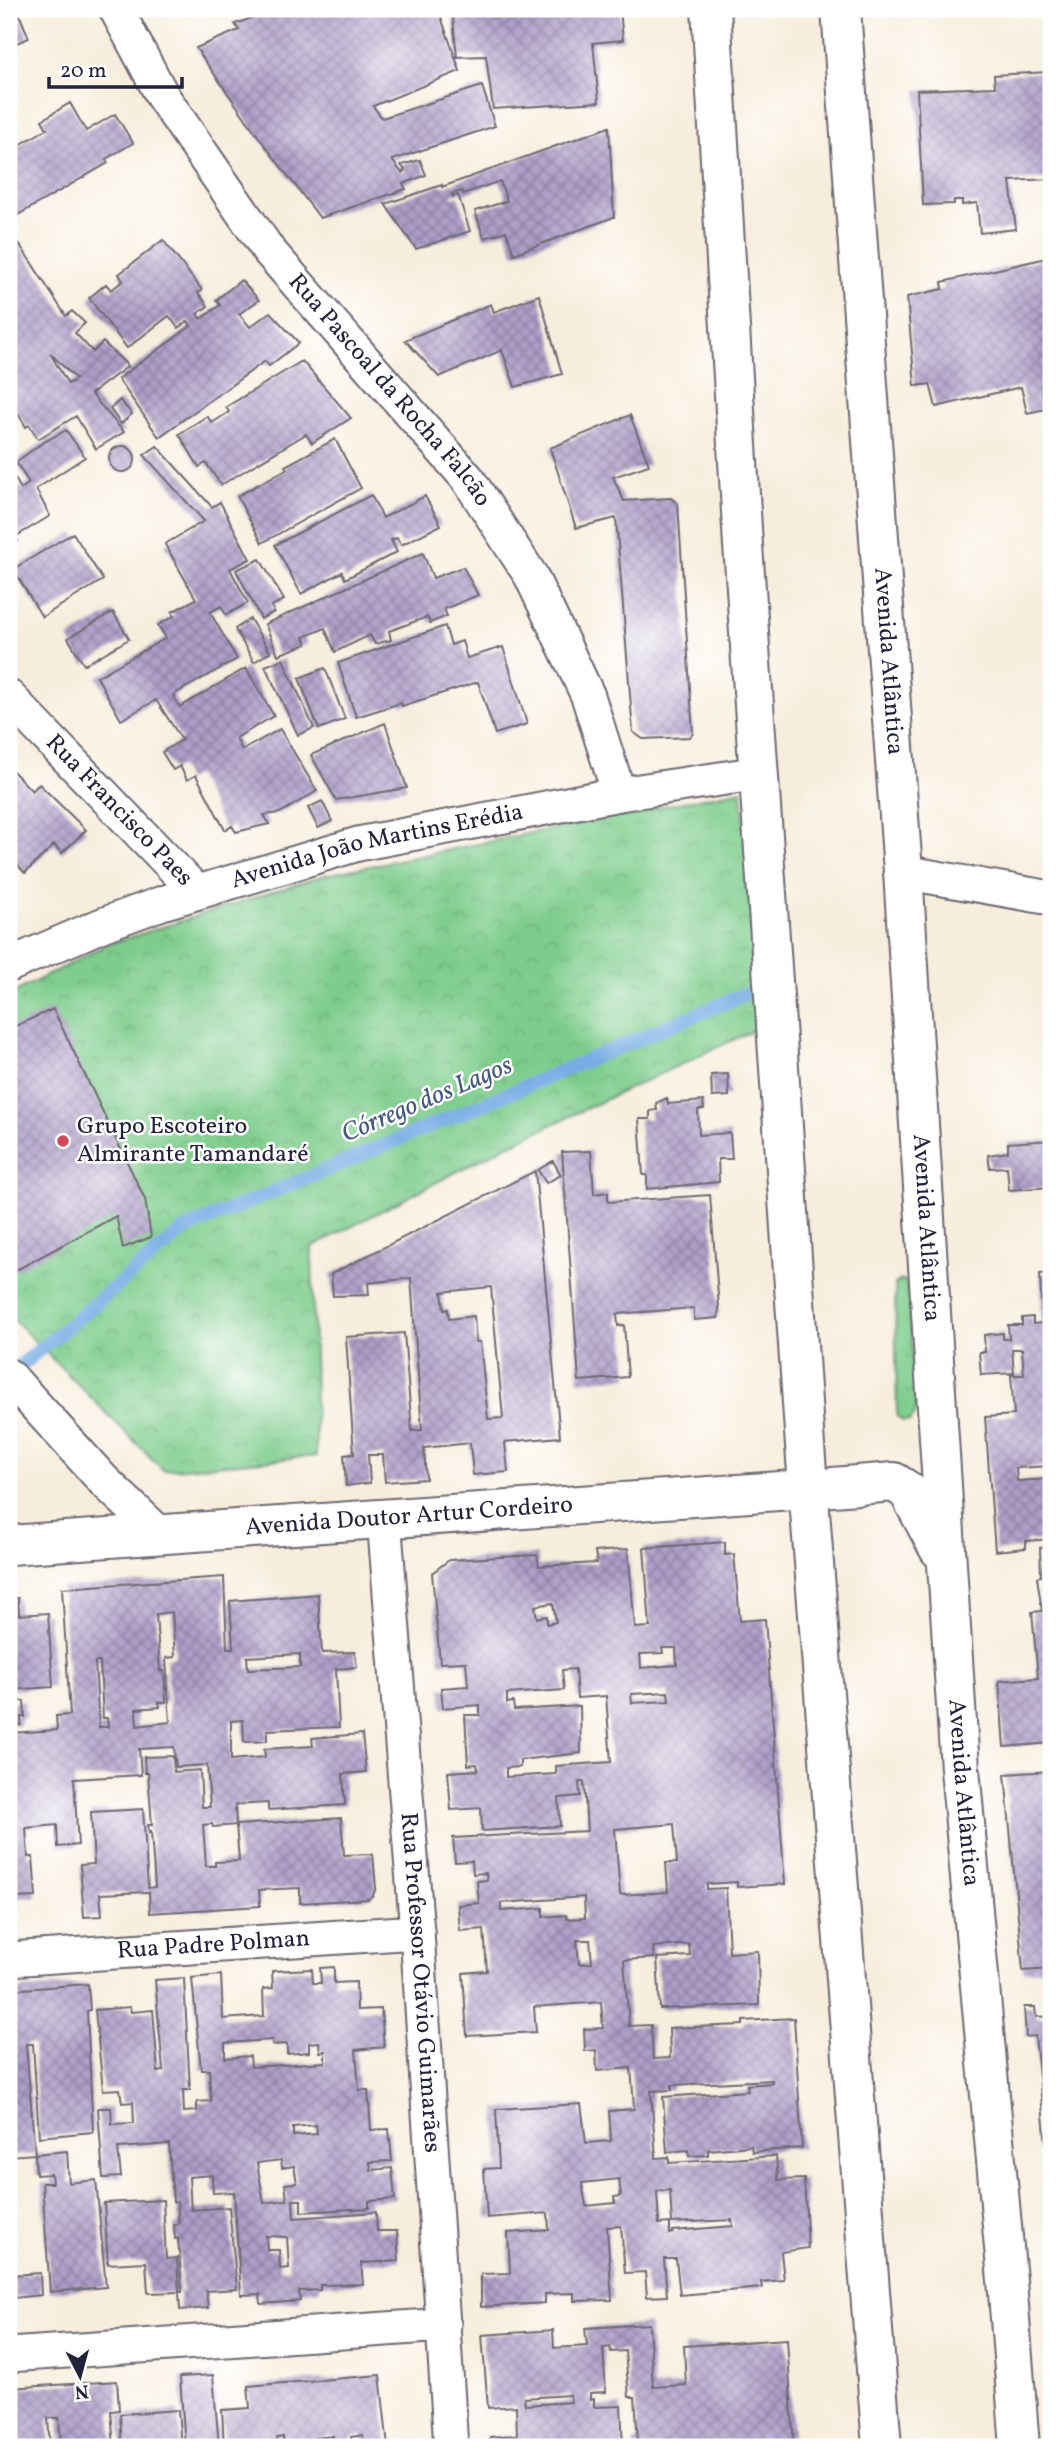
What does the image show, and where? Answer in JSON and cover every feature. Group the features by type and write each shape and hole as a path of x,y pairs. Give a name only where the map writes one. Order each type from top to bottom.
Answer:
{"main road":[{"path":"711,9 743,545 808,1489 882,2447"},
{"name":"Avenida Atlântica","path":"841,9 903,872 960,1769 1020,2447"},
{"name":"Avenida Doutor Artur Cordeiro","path":"9,1545 894,1482 908,1492 920,1510 947,1563"}],"street":[{"name":"Rua Pascoal da Rocha Falcão","path":"116,9 163,97 269,251 468,479 531,576 588,696 620,794"},
{"name":"Rua Francisco Paes","path":"9,698 197,892"},
{"name":"Avenida João Martins Erédia","path":"9,965 102,925 197,892 358,844 620,794 760,773"},
{"path":"903,872 1051,898"},
{"path":"9,1376 104,1481 159,1533"},
{"name":"Rua Professor Otávio Guimarães","path":"384,1518 417,1932 452,2447"},
{"name":"Rua Padre Polman","path":"9,1959 417,1932"},
{"path":"9,2355 444,2325"}],"green space":[{"path":"742,790 759,1028 506,1146 312,1247 316,1456 163,1470 9,1315 9,995 106,945 325,875"},
{"path":"901,1280 906,1281 908,1287 916,1413 910,1421 902,1421 897,1416 895,1284"}],"building":[{"path":"9,9 17,9 29,38 9,46"},
{"path":"277,9 438,9 460,71 373,106 382,118 482,86 495,126 392,160 402,173 405,170 401,165 420,160 426,175 403,184 406,189 320,218 196,48 239,30 235,24"},
{"path":"452,9 620,9 623,40 593,43 599,102 493,109 486,56 457,57"},
{"path":"1048,72 1051,179 1010,181 1016,229 980,233 977,203 962,205 962,200 954,200 954,204 923,205 917,90 995,87 994,75"},
{"path":"70,103 86,131 115,114 133,143 106,159 108,163 9,220 9,151 47,129 42,120"},
{"path":"609,127 614,217 514,254 506,231 484,238 475,211 507,201 500,181 463,194 462,191 452,194 453,197 458,195 470,231 416,249 385,204 442,187"},
{"path":"163,240 202,290 198,293 208,306 197,314 201,319 220,305 216,300 241,280 259,300 239,314 250,327 270,312 299,343 269,366 265,361 159,437 118,379 191,326 188,321 178,328 169,316 127,348 89,298 106,284 111,290 123,281 119,274"},
{"path":"18,242 66,316 72,311 85,323 75,333 93,352 103,342 128,366 91,394 124,432 96,449 76,416 38,439 29,425 26,427 9,398 9,356 12,354 9,348 9,249","holes":["50,353 76,379 68,384"]},
{"path":"1051,257 1051,383 1041,386 1046,409 1027,413 1021,387 936,407 930,384 915,386 907,297 943,289 942,282"},
{"path":"539,295 562,374 515,387 502,350 439,377 405,340 491,304 494,312"},
{"path":"302,361 351,418 312,443 306,434 221,485 206,463 199,467 179,434 207,416 212,423 229,412 226,407"},
{"path":"120,400 132,414 121,424 110,409"},
{"path":"630,415 649,465 613,477 624,501 671,498 678,504 693,733 690,737 643,739 633,732 616,518 576,528 550,448"},
{"path":"66,430 85,457 36,489 50,516 15,537 18,541 9,546 9,468 21,489 29,483 16,462"},
{"path":"335,439 361,488 262,543 237,496"},
{"path":"122,446 131,450 135,459 131,468 122,472 113,468 109,459 113,450"},
{"path":"157,446 212,507 220,502 250,559 230,569 248,603 226,615 221,606 210,612 237,659 173,695 180,707 246,668 274,716 236,738 242,750 280,729 317,791 280,813 264,815 269,824 236,832 232,826 225,830 196,775 187,780 180,766 173,770 162,752 182,740 156,700 121,720 97,677 166,638 158,625 174,616 172,612 196,599 165,544 204,521 144,455"},
{"path":"371,495 383,518 425,496 441,525 401,545 397,538 391,540 397,552 345,579 342,572 301,594 275,545"},
{"path":"73,533 103,580 42,617 13,569"},
{"path":"423,553 433,578 463,567 478,595 444,609 447,616 430,623 427,617 389,631 391,640 375,644 370,635 335,652 325,628 304,637 307,644 278,655 265,624"},
{"path":"260,559 284,600 271,606 274,612 261,619 236,570"},
{"path":"113,612 129,639 84,665 68,638"},
{"path":"250,619 270,652 254,662 235,629"},
{"path":"445,626 451,645 462,641 467,658 503,647 527,724 495,734 478,682 402,706 401,703 356,717 338,663"},
{"path":"283,659 314,728 298,735 265,666"},
{"path":"325,668 345,719 319,729 299,678"},
{"path":"385,723 407,788 336,800 311,755"},
{"path":"9,767 32,791 39,784 86,830 62,853 54,845 25,873 9,856"},
{"path":"322,801 332,821 318,828 308,808"},
{"name":"Grupo Escoteiro Almirante Tamandaré","path":"53,1009 145,1199 151,1237 123,1248 116,1216 9,1274 9,1029"},
{"path":"728,1074 729,1096 712,1097 711,1075"},
{"path":"667,1098 668,1104 703,1101 704,1109 698,1110 699,1135 730,1133 732,1159 718,1159 719,1182 647,1189 647,1175 643,1175 639,1119 650,1119 650,1111 657,1110 656,1103"},
{"path":"1051,1140 1051,1187 1009,1190 1007,1167 990,1168 988,1155 1008,1152 1008,1143"},
{"path":"591,1151 594,1194 608,1192 608,1202 710,1195 719,1308 718,1318 694,1320 694,1308 617,1314 618,1326 624,1325 628,1377 579,1381 562,1152"},
{"path":"553,1161 561,1175 546,1183 538,1170"},
{"path":"535,1171 560,1437 505,1442 508,1472 473,1475 470,1443 424,1448 426,1479 385,1482 383,1455 368,1455 370,1483 346,1486 344,1455 354,1454 346,1337 404,1333 412,1431 422,1430 411,1278 368,1283 369,1295 333,1296 331,1274","holes":["491,1287 503,1418 488,1419 480,1342 476,1342 474,1316 449,1319 448,1309 444,1310 442,1292"]},
{"path":"1051,1273 1051,1466 1016,1468 1017,1481 1051,1479 1051,1539 1026,1541 1026,1548 995,1551 985,1417 1014,1415 1011,1375 1024,1375 1022,1349 1012,1349 1014,1373 981,1375 979,1352 985,1352 984,1335 1003,1333 1003,1339 1009,1339 1008,1325 1022,1325 1022,1318 1033,1317 1033,1324 1042,1323 1040,1274"},
{"path":"725,1542 725,1555 734,1554 740,1621 765,1619 785,1884 737,1887 737,1882 707,1884 707,1889 726,1888 729,1953 758,1951 759,2005 660,2009 657,1958 690,1956 689,1944 653,1947 654,1958 624,1960 629,2026 651,2025 653,2059 670,2058 669,2028 743,2025 743,2021 794,2018 802,2148 752,2152 751,2146 708,2150 708,2155 689,2156 688,2150 667,2152 663,2097 748,2091 747,2085 772,2083 772,2080 672,2085 672,2090 651,2091 656,2158 669,2157 669,2163 776,2156 778,2180 804,2179 808,2248 781,2252 784,2280 761,2282 762,2288 680,2295 676,2259 664,2259 667,2296 647,2297 645,2272 625,2273 621,2226 607,2227 612,2300 574,2301 574,2293 545,2294 545,2303 481,2307 481,2274 510,2273 508,2233 549,2230 548,2213 487,2218 484,2169 499,2168 496,2109 581,2104 586,2143 611,2141 609,2111 634,2109 633,2093 631,2068 597,2071 596,2050 585,2051 584,2029 603,2028 601,2002 534,2007 536,2032 467,2036 463,1973 487,1971 484,1929 460,1931 458,1905 479,1903 477,1881 487,1880 486,1873 473,1874 472,1861 455,1862 453,1838 587,1831 584,1782 579,1782 580,1796 559,1798 560,1826 482,1831 481,1808 451,1810 448,1772 478,1770 477,1764 468,1765 465,1715 480,1715 480,1705 443,1708 441,1688 468,1686 466,1662 440,1663 432,1573 449,1560 537,1555 539,1566 597,1563 595,1552 628,1549 635,1628 650,1627 644,1548","holes":["553,1603 556,1622 547,1624 547,1616 537,1618 535,1606","662,1648 676,1648 677,1665 641,1668 640,1654 663,1653","575,1669 577,1698 606,1696 611,1762 556,1766 556,1774 506,1777 506,1768 520,1767 520,1760 581,1753 580,1706 514,1710 513,1702 507,1703 507,1694 564,1690 562,1670","668,1692 669,1701 632,1703 631,1694","674,1824 677,1863 666,1863 668,1892 620,1895 615,1829","584,1897 585,1918 567,1919 566,1915 543,1917 543,1908 501,1911 501,1903","577,1940 590,1940 592,1963 579,1964","619,2179 621,2196 614,2197 615,2203 586,2206 582,2183","670,2190 672,2223 732,2220 733,2226 673,2231 670,2234 670,2223 659,2224 657,2191"]},
{"path":"1051,1547 1051,1743 1004,1747 999,1681 1038,1678 1032,1612 1042,1611 1037,1577 1041,1576 1040,1548"},
{"path":"224,1577 227,1648 233,1648 230,1601 318,1594 322,1653 355,1652 357,1667 336,1669 339,1727 267,1730 267,1741 244,1742 243,1720 231,1721 231,1760 265,1757 264,1749 313,1746 312,1738 362,1734 366,1772 343,1774 345,1805 268,1810 268,1803 235,1805 236,1825 341,1818 344,1855 373,1854 376,1888 373,1895 368,1899 300,1903 300,1888 259,1890 260,1906 150,1913 149,1892 100,1894 102,1916 84,1917 80,1865 94,1864 91,1812 143,1809 148,1888 155,1887 151,1832 149,1833 148,1825 152,1825 148,1773 145,1773 144,1757 173,1756 174,1772 200,1770 202,1807 210,1807 207,1765 176,1767 174,1747 139,1749 141,1775 74,1779 78,1845 58,1847 57,1825 26,1828 28,1857 33,1857 36,1897 17,1898 18,1902 9,1902 9,1867 15,1867 9,1807 9,1733 57,1730 56,1716 70,1715 62,1588","holes":["172,1612 175,1657 166,1658 170,1722 137,1726 136,1709 160,1707 159,1702 166,1702 164,1671 160,1671 156,1614","300,1654 300,1667 248,1669 247,1657","95,1662 100,1662 103,1718 107,1718 108,1727 99,1727","203,1825 236,1825 239,1861 215,1862 215,1866 206,1866"]},
{"path":"9,1598 18,1598 19,1615 48,1613 53,1687 9,1690"},
{"path":"24,1701 25,1717 21,1717 21,1725 12,1726 9,1702"},
{"path":"1051,1771 1051,1969 1023,1971 1005,1774"},
{"path":"334,1967 334,1983 356,1982 357,2010 381,2009 384,2047 356,2050 359,2090 368,2090 371,2130 389,2129 392,2161 370,2162 371,2170 392,2168 395,2199 369,2201 369,2208 301,2212 301,2200 293,2200 294,2218 376,2212 377,2231 397,2231 399,2261 361,2263 363,2284 320,2285 320,2290 299,2291 300,2301 261,2304 260,2294 241,2295 234,2192 213,2193 212,2175 189,2177 191,2210 229,2207 237,2289 206,2291 208,2308 180,2310 179,2292 182,2292 178,2238 175,2239 174,2225 179,2224 177,2202 173,2202 169,2144 118,2148 121,2177 103,2178 98,2108 111,2108 112,2124 134,2123 133,2102 122,2103 120,2089 103,2090 95,2010 130,2007 131,2012 153,2010 158,2072 163,2071 155,1980 184,1978 190,2090 183,2090 184,2112 197,2111 197,2102 211,2101 209,2070 201,2070 192,1978 221,1975 223,2019 264,2016 263,1989 273,1988 272,1971 312,1969 313,1983 321,1983 320,1968","holes":["272,2040 273,2045 287,2044 287,2054 309,2052 309,2043 319,2042 320,2052 325,2051 325,2062 251,2067 250,2056 225,2058 225,2043","316,2125 317,2134 293,2136 293,2127","281,2160 282,2168 294,2166 297,2183 285,2184 287,2200 264,2203 257,2163","266,2236 287,2237 289,2268 280,2269 279,2250 267,2250"]},
{"path":"88,1984 93,2132 39,2137 33,2044 26,2044 35,2154 9,2156 9,1990"},
{"path":"1024,2007 1035,2007 1036,2017 1051,2016 1051,2174 1035,2036 1026,2037"},
{"path":"67,2151 69,2183 96,2180 106,2287 50,2292 42,2183 52,2183 51,2174 36,2175 35,2154"},
{"path":"163,2200 166,2259 177,2258 179,2292 148,2293 146,2262 108,2264 104,2203"},
{"path":"40,2273 41,2295 14,2298 13,2275"},
{"path":"649,2324 653,2387 686,2385 684,2346 787,2339 794,2447 634,2447 634,2442 638,2442 635,2397 629,2397 625,2351 611,2352 610,2347 603,2348 606,2392 590,2393 590,2400 594,2399 594,2407 621,2406 623,2447 491,2447 490,2437 517,2435 516,2406 488,2408 482,2335 553,2330 554,2348 587,2346 585,2328","holes":["570,2395 571,2402 525,2405 524,2398"]},
{"path":"1046,2368 1051,2368 1051,2417 1049,2417"},
{"path":"213,2375 219,2447 185,2447 180,2377"},
{"path":"380,2375 388,2447 370,2447 369,2441 363,2442 363,2435 351,2437 352,2447 334,2447 333,2436 315,2438 316,2447 284,2447 283,2437 277,2438 278,2447 224,2447 222,2410 250,2408 248,2386"},
{"path":"117,2381 119,2410 111,2411 114,2447 61,2447 59,2418 48,2418 50,2447 9,2447 9,2388"},
{"path":"178,2410 181,2447 122,2447 120,2414"}],"waterway":[{"name":"Córrego dos Lagos","path":"9,1375 185,1229 745,994"}],"place":[{"name":"Grupo Escoteiro Almirante Tamandaré","path":"63,1141"}]}
